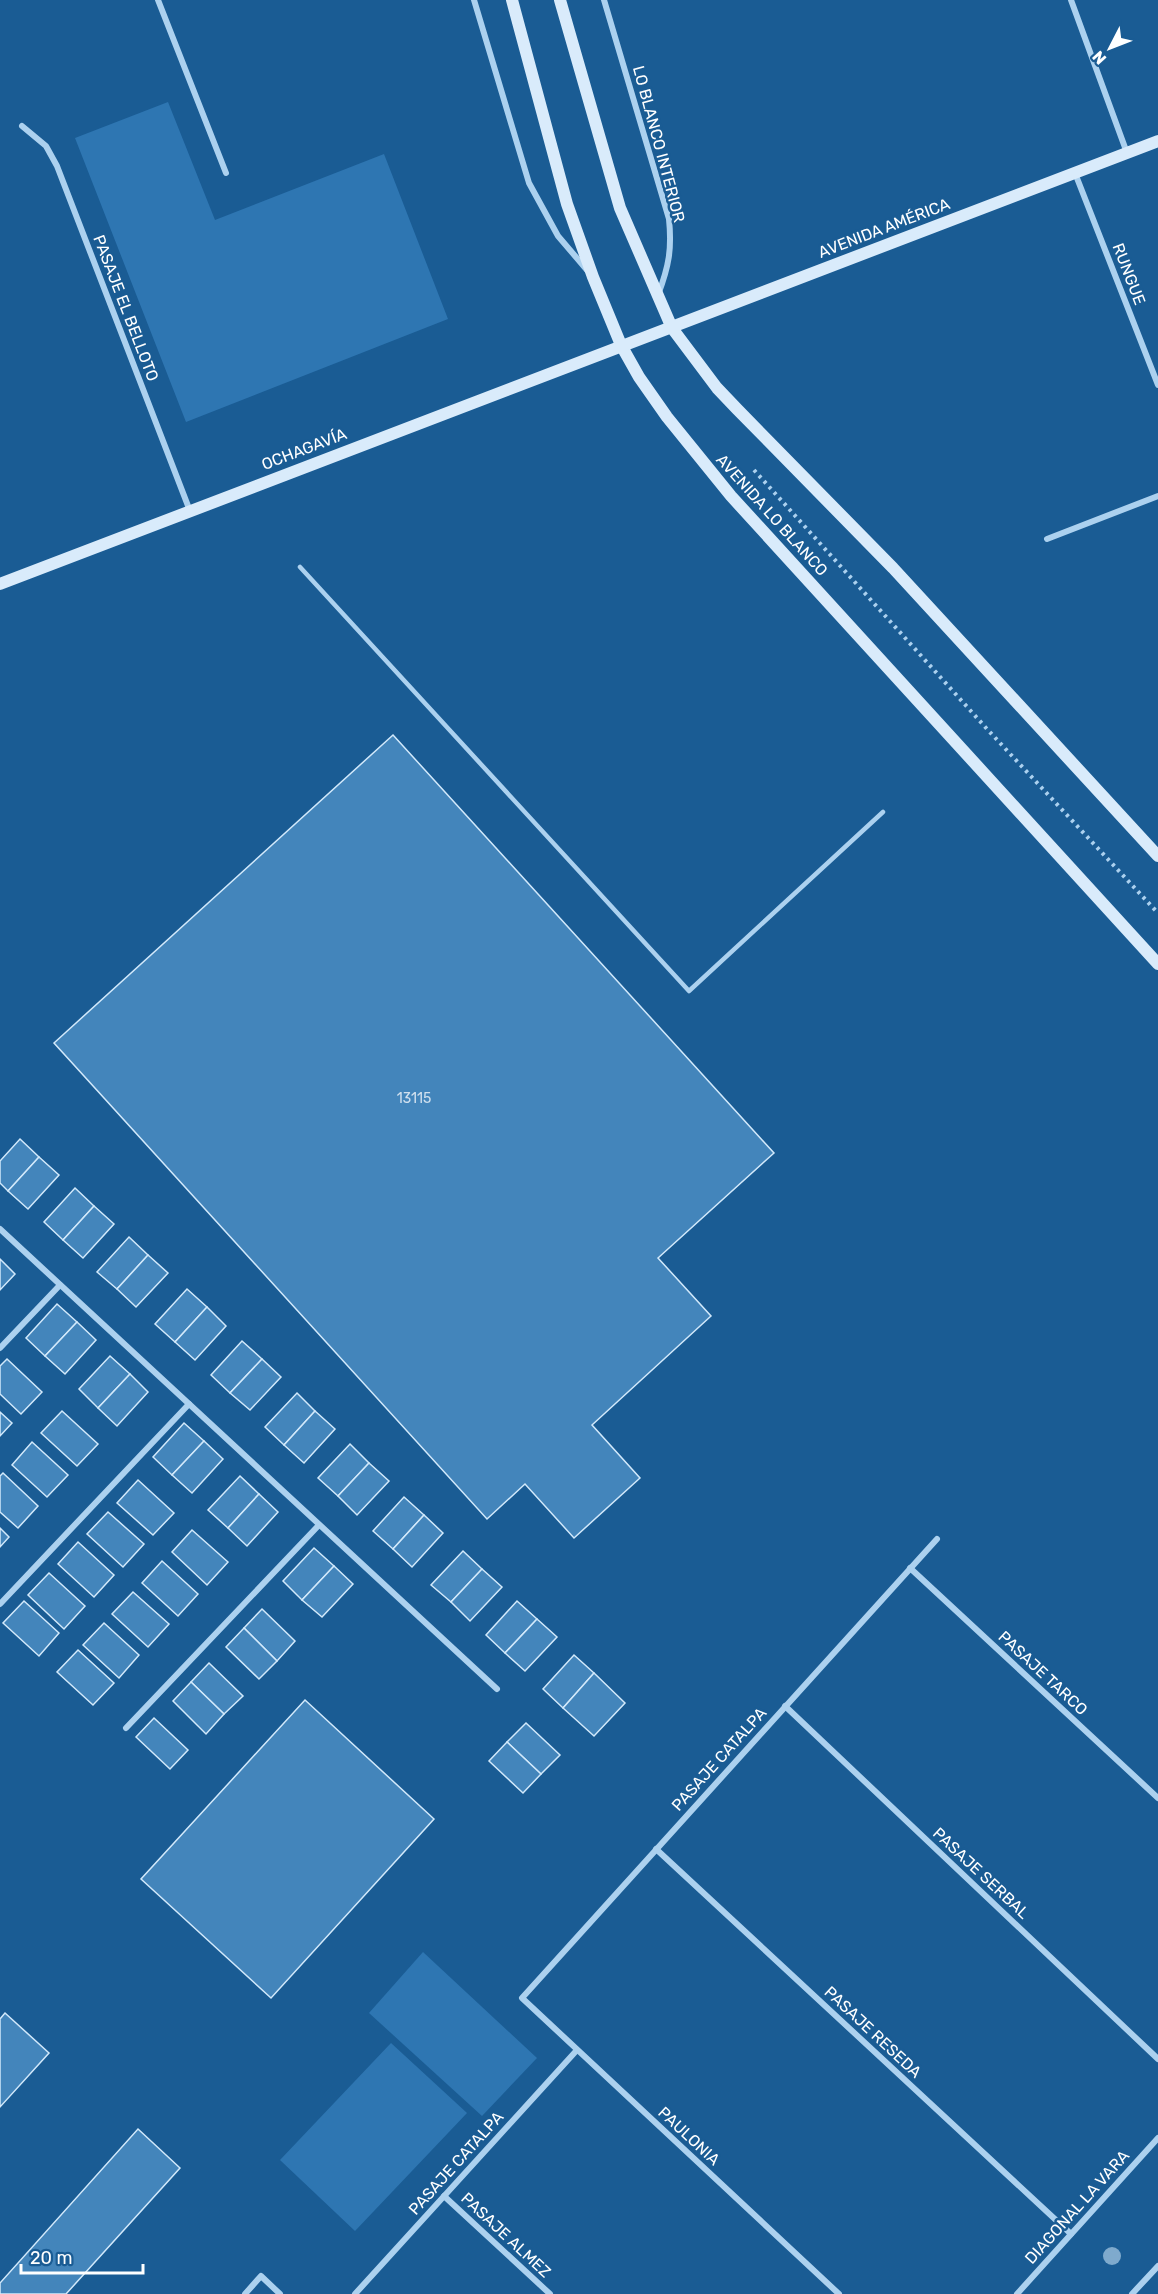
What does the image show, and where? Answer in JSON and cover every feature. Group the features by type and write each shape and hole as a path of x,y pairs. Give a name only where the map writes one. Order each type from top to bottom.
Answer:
{"main road":[{"name":"AVENIDA LO BLANCO","path":"512,0 567,204 593,277 621,345 639,376 667,417 731,496 1158,964"},
{"path":"560,0 591,115 620,208 672,328 717,388 893,568 1158,856"},
{"name":"AVENIDA AMÉRICA","path":"621,345 672,328 1158,141"},
{"name":"OCHAGAVÍA","path":"0,585 621,345"}],"street":[{"path":"159,0 226,173"},
{"path":"474,0 529,183 558,236 593,277"},
{"name":"LO BLANCO INTERIOR","path":"604,0 669,219 671,242 669,261 658,296"},
{"path":"1071,0 1127,153"},
{"name":"PASAJE EL BELLOTO","path":"22,126 46,146 57,166 190,511"},
{"name":"RUNGUE","path":"1075,173 1158,385"},
{"path":"1047,539 1158,496"},
{"path":"0,1229 497,1689"},
{"path":"0,1348 60,1285"},
{"path":"0,1604 189,1404"},
{"path":"126,1728 319,1525"},
{"name":"PASAJE CATALPA","path":"522,1998 937,1539"},
{"name":"PASAJE TARCO","path":"910,1568 1158,1798"},
{"name":"PASAJE SERBAL","path":"785,1706 1158,2059"},
{"name":"PASAJE RESEDA","path":"656,1849 1071,2234"},
{"name":"PAULONIA","path":"522,1998 839,2294"},
{"name":"PASAJE CATALPA","path":"355,2294 577,2050"},
{"name":"DIAGONAL LA VARA","path":"1017,2294 1158,2138"},
{"name":"PASAJE ALMEZ","path":"444,2196 550,2294"},
{"path":"1132,2294 1158,2266"},
{"path":"245,2294 261,2276 280,2294"}],"lane":[{"path":"300,567 689,991 884,812"}],"path":[{"path":"751,465 987,729 1158,913"}],"shaded area":[{"path":"168,102 215,220 384,154 448,319 186,422 75,138"},
{"path":"423,1952 537,2058 482,2116 369,2013"},
{"path":"391,2043 467,2113 355,2231 280,2160"}],"building":[{"path":"393,735 774,1153 658,1258 711,1316 592,1425 640,1478 574,1538 525,1484 487,1519 54,1043"},
{"path":"20,1139 39,1157 8,1191 0,1183 0,1161"},
{"path":"39,1157 59,1175 28,1209 8,1191"},
{"path":"75,1188 94,1206 63,1240 44,1222"},
{"path":"94,1206 114,1224 83,1258 63,1240"},
{"path":"129,1237 148,1255 117,1289 97,1272"},
{"path":"148,1255 168,1273 136,1307 117,1289"},
{"path":"0,1259 15,1274 0,1290"},
{"path":"187,1289 207,1307 175,1342 155,1324"},
{"path":"57,1304 77,1322 45,1356 26,1338"},
{"path":"207,1307 226,1326 195,1360 175,1342"},
{"path":"77,1322 96,1340 65,1374 45,1356"},
{"path":"242,1341 262,1359 230,1393 211,1375"},
{"path":"110,1356 130,1374 98,1408 79,1389"},
{"path":"7,1359 42,1392 21,1414 0,1394 0,1366"},
{"path":"262,1359 281,1377 250,1410 230,1393"},
{"path":"130,1374 148,1392 117,1426 98,1408"},
{"path":"297,1393 315,1411 284,1445 265,1427"},
{"path":"62,1411 98,1444 77,1466 41,1433"},
{"path":"315,1411 335,1429 304,1463 284,1445"},
{"path":"0,1412 12,1423 0,1436"},
{"path":"184,1423 204,1441 172,1475 153,1457"},
{"path":"204,1441 223,1459 192,1493 172,1475"},
{"path":"32,1442 68,1475 47,1497 12,1465"},
{"path":"350,1444 369,1463 338,1496 318,1478"},
{"path":"369,1463 389,1481 357,1515 338,1496"},
{"path":"3,1473 38,1506 18,1528 0,1512 0,1476"},
{"path":"240,1476 259,1494 228,1528 208,1510"},
{"path":"138,1480 174,1513 153,1535 117,1503"},
{"path":"259,1494 278,1512 247,1546 228,1528"},
{"path":"404,1497 424,1515 393,1549 373,1531"},
{"path":"108,1512 144,1544 123,1567 87,1534"},
{"path":"424,1515 443,1533 412,1567 393,1549"},
{"path":"0,1528 9,1537 0,1547"},
{"path":"192,1530 228,1562 207,1585 172,1552"},
{"path":"78,1542 114,1575 94,1597 58,1564"},
{"path":"314,1548 334,1566 302,1600 283,1581"},
{"path":"463,1551 482,1569 451,1602 431,1585"},
{"path":"162,1561 198,1594 178,1616 142,1583"},
{"path":"334,1566 353,1584 322,1617 302,1600"},
{"path":"482,1569 502,1587 470,1621 451,1602"},
{"path":"49,1573 85,1606 64,1629 28,1595"},
{"path":"133,1592 169,1624 148,1647 112,1614"},
{"path":"24,1601 59,1633 39,1656 3,1623"},
{"path":"517,1601 537,1619 505,1653 486,1635"},
{"path":"262,1609 295,1641 277,1661 244,1628"},
{"path":"537,1619 557,1637 525,1671 505,1653"},
{"path":"104,1623 139,1655 119,1678 83,1645"},
{"path":"244,1628 277,1661 259,1679 226,1647"},
{"path":"78,1650 114,1683 93,1705 57,1672"},
{"path":"574,1655 594,1673 563,1708 543,1689"},
{"path":"209,1663 243,1696 224,1714 191,1682"},
{"path":"594,1673 625,1703 594,1736 563,1708"},
{"path":"191,1682 224,1714 206,1734 173,1701"},
{"path":"305,1700 434,1819 271,1998 141,1879"},
{"path":"154,1718 188,1750 170,1769 136,1737"},
{"path":"526,1723 560,1755 541,1774 507,1742"},
{"path":"507,1742 541,1774 523,1793 489,1761"},
{"path":"5,2013 49,2053 0,2107 0,2019"},
{"path":"138,2129 180,2168 66,2294 0,2294 0,2283"}]}
